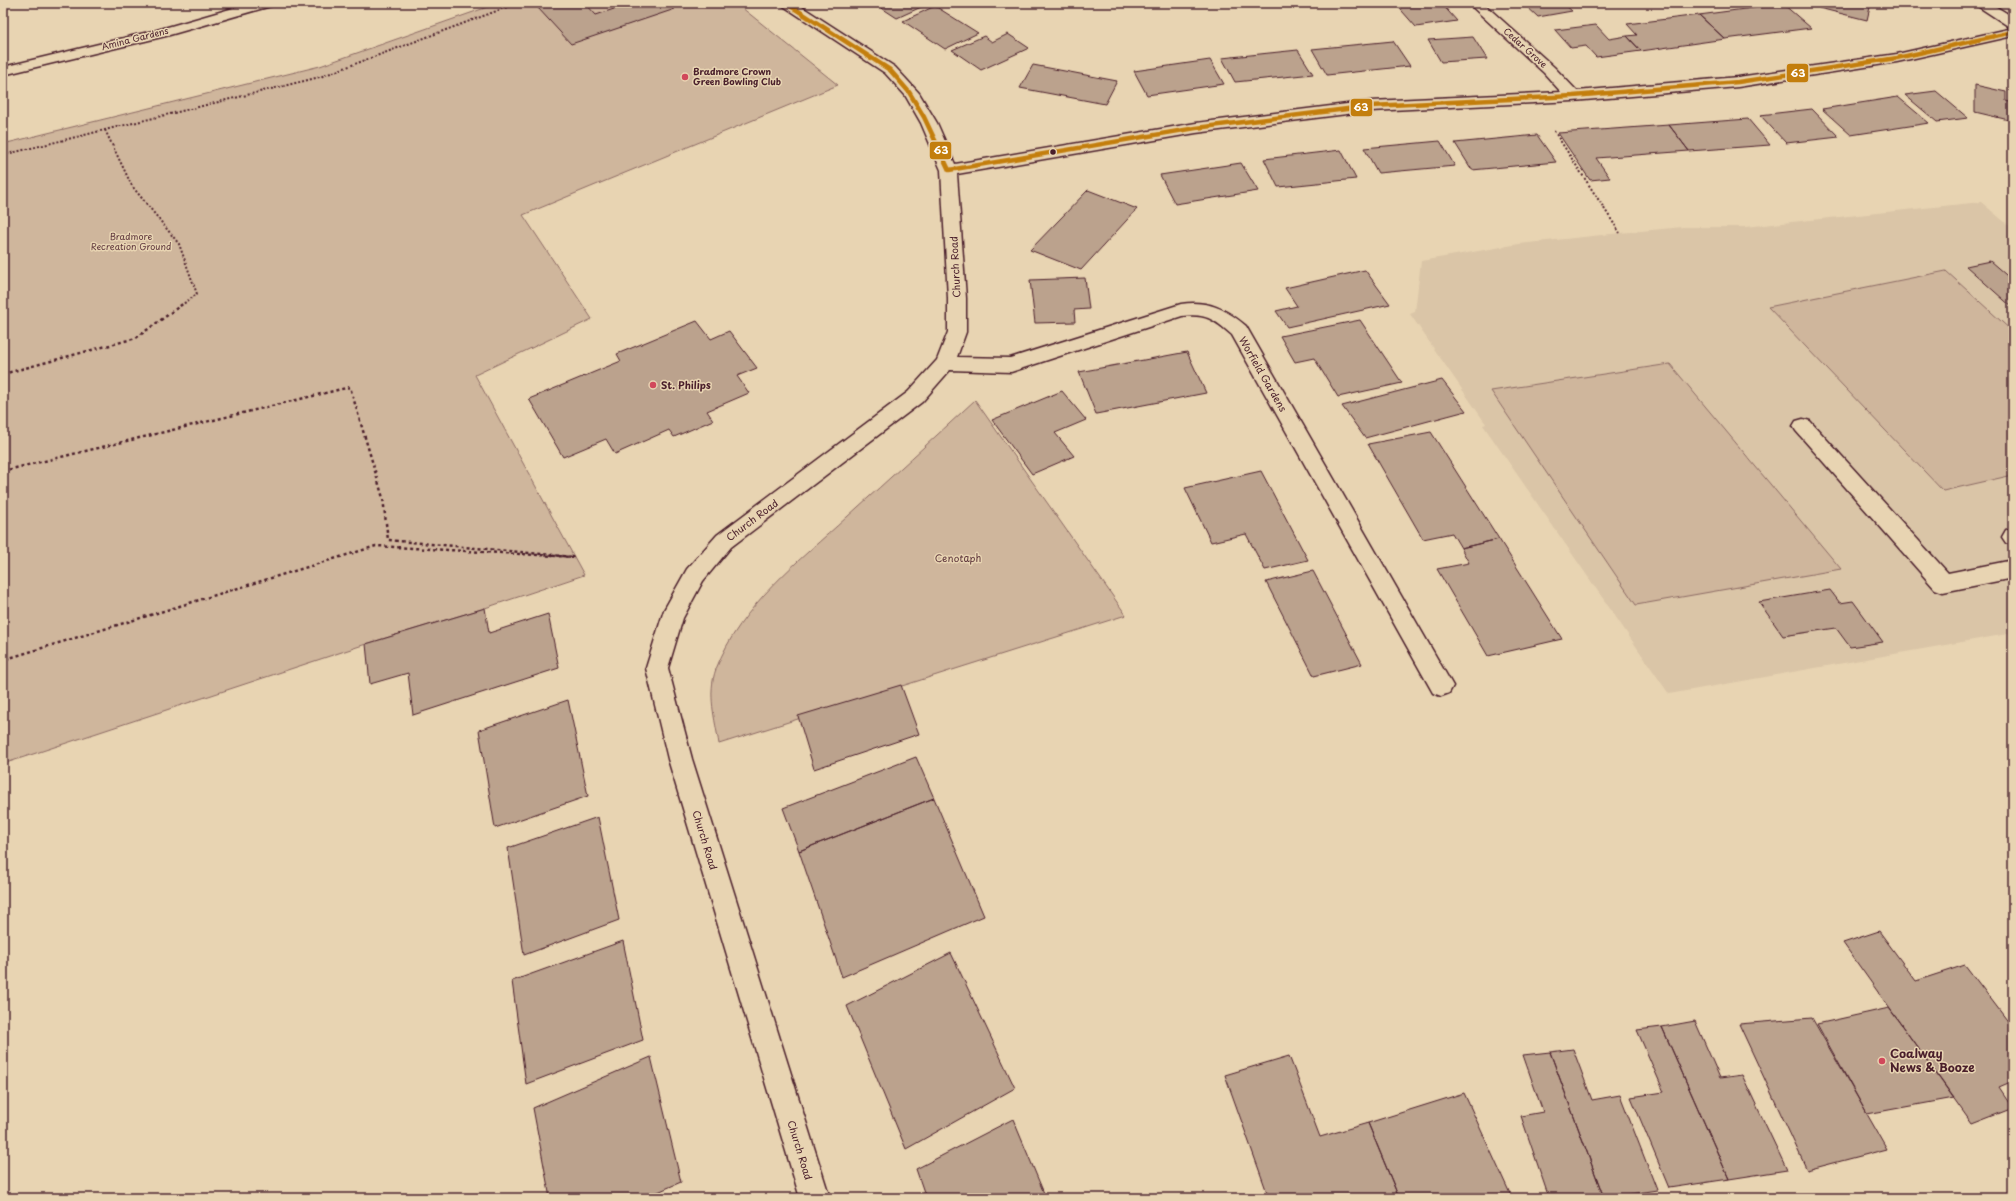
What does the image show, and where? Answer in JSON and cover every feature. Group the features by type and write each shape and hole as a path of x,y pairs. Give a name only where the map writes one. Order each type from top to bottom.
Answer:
{"street":[{"name":"Amina Gardens","path":"3,71 161,33 266,3"},
{"name":"Church Road","path":"786,3 890,70 899,78 911,93 929,123 949,170 957,298 957,332 945,363 916,397 724,541 694,575 676,610 657,668 680,759 815,1198"},
{"name":"Cedar Grove","path":"1475,3 1549,70 1573,96"},
{"path":"1980,3 2013,23"},
{"path":"949,170 1204,126 1371,106 1573,96 1738,82 1897,58 2013,32"},
{"name":"Worfield Gardens","path":"945,363 1012,365 1181,310 1194,308 1211,311 1222,315 1239,331 1441,686"},
{"path":"1803,426 1943,583 2013,569"}],"path":[{"path":"3,155 320,77 518,3"},
{"path":"1532,97 1620,233"},
{"path":"3,374 136,338 197,294 179,244 132,186 104,130"},
{"path":"3,471 350,387 383,498 388,540 574,557 376,546 3,660"}],"shaded area":[{"path":"1981,202 2013,229 2013,633 1669,694 1483,425 1486,424 1410,314 1415,312 1421,261 1519,244 1620,233 1683,227 1745,227"}],"green space":[{"name":"Bradmore Recreation Ground","path":"499,3 736,3 838,85 523,215 592,319 475,375 584,575 485,608 366,644 3,764 3,144 320,66"},
{"path":"1946,271 2013,332 2013,475 1943,491 1768,307"},
{"path":"1670,364 1841,569 1636,605 1491,391"},
{"name":"Cenotaph","path":"975,400 1126,615 719,744 712,697 713,678 727,646 740,625 772,586"}],"building":[{"path":"553,3 585,3 596,15 632,3 669,3 675,9 571,44 538,8"},
{"path":"874,3 930,3 897,18"},
{"path":"1395,3 1419,3 1421,6 1441,3 1457,21 1416,27"},
{"path":"1523,3 1563,3 1572,11 1538,17"},
{"path":"1820,3 1871,3 1867,20 1819,8"},
{"path":"1783,4 1811,28 1725,39 1699,15"},
{"path":"935,6 978,33 945,49 903,21"},
{"path":"1699,15 1725,39 1641,51 1627,36 1637,35 1627,24"},
{"path":"1596,25 1609,39 1627,36 1641,51 1596,57 1586,46 1571,48 1555,30"},
{"path":"1008,34 1029,48 981,70 952,50 984,36 992,42"},
{"path":"1473,37 1487,59 1441,62 1428,40"},
{"path":"1393,41 1410,66 1327,75 1312,49"},
{"path":"1298,50 1313,74 1235,82 1222,58"},
{"path":"1210,60 1224,84 1147,95 1134,71"},
{"path":"1033,65 1117,81 1105,104 1020,88"},
{"path":"1975,85 2006,92 2006,101 2013,103 2013,121 1975,112"},
{"path":"1936,91 1968,118 1937,122 1905,95"},
{"path":"1898,97 1929,123 1851,135 1822,109"},
{"path":"1812,109 1839,137 1786,143 1760,115"},
{"path":"1748,119 1770,145 1689,151 1669,125"},
{"path":"1669,125 1689,151 1596,158 1610,178 1590,180 1558,133"},
{"path":"1537,135 1556,162 1472,170 1455,143"},
{"path":"1440,141 1455,166 1378,173 1364,148"},
{"path":"1341,150 1356,179 1278,187 1264,159"},
{"path":"1241,163 1258,191 1175,204 1160,175"},
{"path":"1088,190 1137,209 1081,270 1030,250"},
{"path":"1990,261 2013,281 2013,308 1966,266"},
{"path":"1365,270 1390,304 1287,327 1276,311 1297,306 1285,288"},
{"path":"1085,278 1089,309 1074,310 1075,322 1035,323 1030,280"},
{"path":"1360,320 1402,383 1338,397 1314,358 1295,362 1280,336"},
{"name":"St. Philips","path":"697,321 711,339 729,331 757,368 737,376 749,393 707,411 713,420 674,437 669,430 615,454 606,439 563,457 529,399 621,361 617,354"},
{"path":"1187,352 1206,393 1096,414 1079,372"},
{"path":"1442,380 1466,411 1365,438 1342,406"},
{"path":"1062,391 1086,420 1055,433 1074,456 1032,474 992,420"},
{"path":"1431,432 1499,539 1461,548 1452,533 1423,539 1368,444"},
{"path":"1261,471 1308,560 1265,570 1246,534 1211,542 1185,488"},
{"path":"1499,539 1562,639 1488,656 1437,569 1469,563 1461,548"},
{"path":"1313,571 1362,664 1314,676 1266,582"},
{"path":"1830,590 1840,603 1853,601 1883,642 1850,647 1836,628 1783,636 1759,602"},
{"path":"485,608 489,633 548,614 559,668 413,715 408,673 370,684 366,644"},
{"path":"901,685 919,734 814,769 798,716"},
{"path":"568,700 588,796 495,828 479,730"},
{"path":"916,757 934,798 799,851 783,808"},
{"path":"934,798 984,916 842,977 799,851"},
{"path":"598,817 619,920 524,955 508,848"},
{"path":"1879,931 1916,981 1965,965 2013,1028 2013,1081 1999,1087 2013,1108 1972,1124 1843,943"},
{"path":"623,941 643,1040 526,1084 512,981"},
{"path":"951,953 1015,1088 906,1149 847,1006"},
{"name":"Coalway News & Booze","path":"1889,1008 1954,1098 1867,1114 1817,1024"},
{"path":"1812,1018 1887,1149 1807,1170 1739,1024"},
{"path":"1695,1021 1720,1078 1742,1075 1787,1170 1729,1179 1662,1027"},
{"path":"1662,1027 1729,1179 1669,1188 1631,1097 1664,1092 1637,1030"},
{"path":"1573,1049 1592,1100 1620,1095 1657,1190 1604,1198 1550,1052"},
{"path":"1550,1052 1604,1198 1549,1198 1521,1116 1543,1112 1523,1055"},
{"path":"1289,1056 1320,1137 1368,1123 1399,1198 1269,1198 1225,1075"},
{"path":"651,1057 681,1182 644,1198 550,1198 533,1108"},
{"path":"1464,1093 1512,1198 1399,1198 1368,1123"},
{"path":"1013,1119 1046,1198 926,1198 916,1169"}],"transit line":[{"name":"63","path":"786,3 890,70 917,104 949,170 1196,128 1371,106 1573,96 1738,82 1897,58 2013,32"}],"place":[{"name":"Bradmore Crown Green Bowling Club","path":"685,77"},
{"name":"St. Philips","path":"653,385"},
{"name":"Coalway News & Booze","path":"1882,1061"}]}
